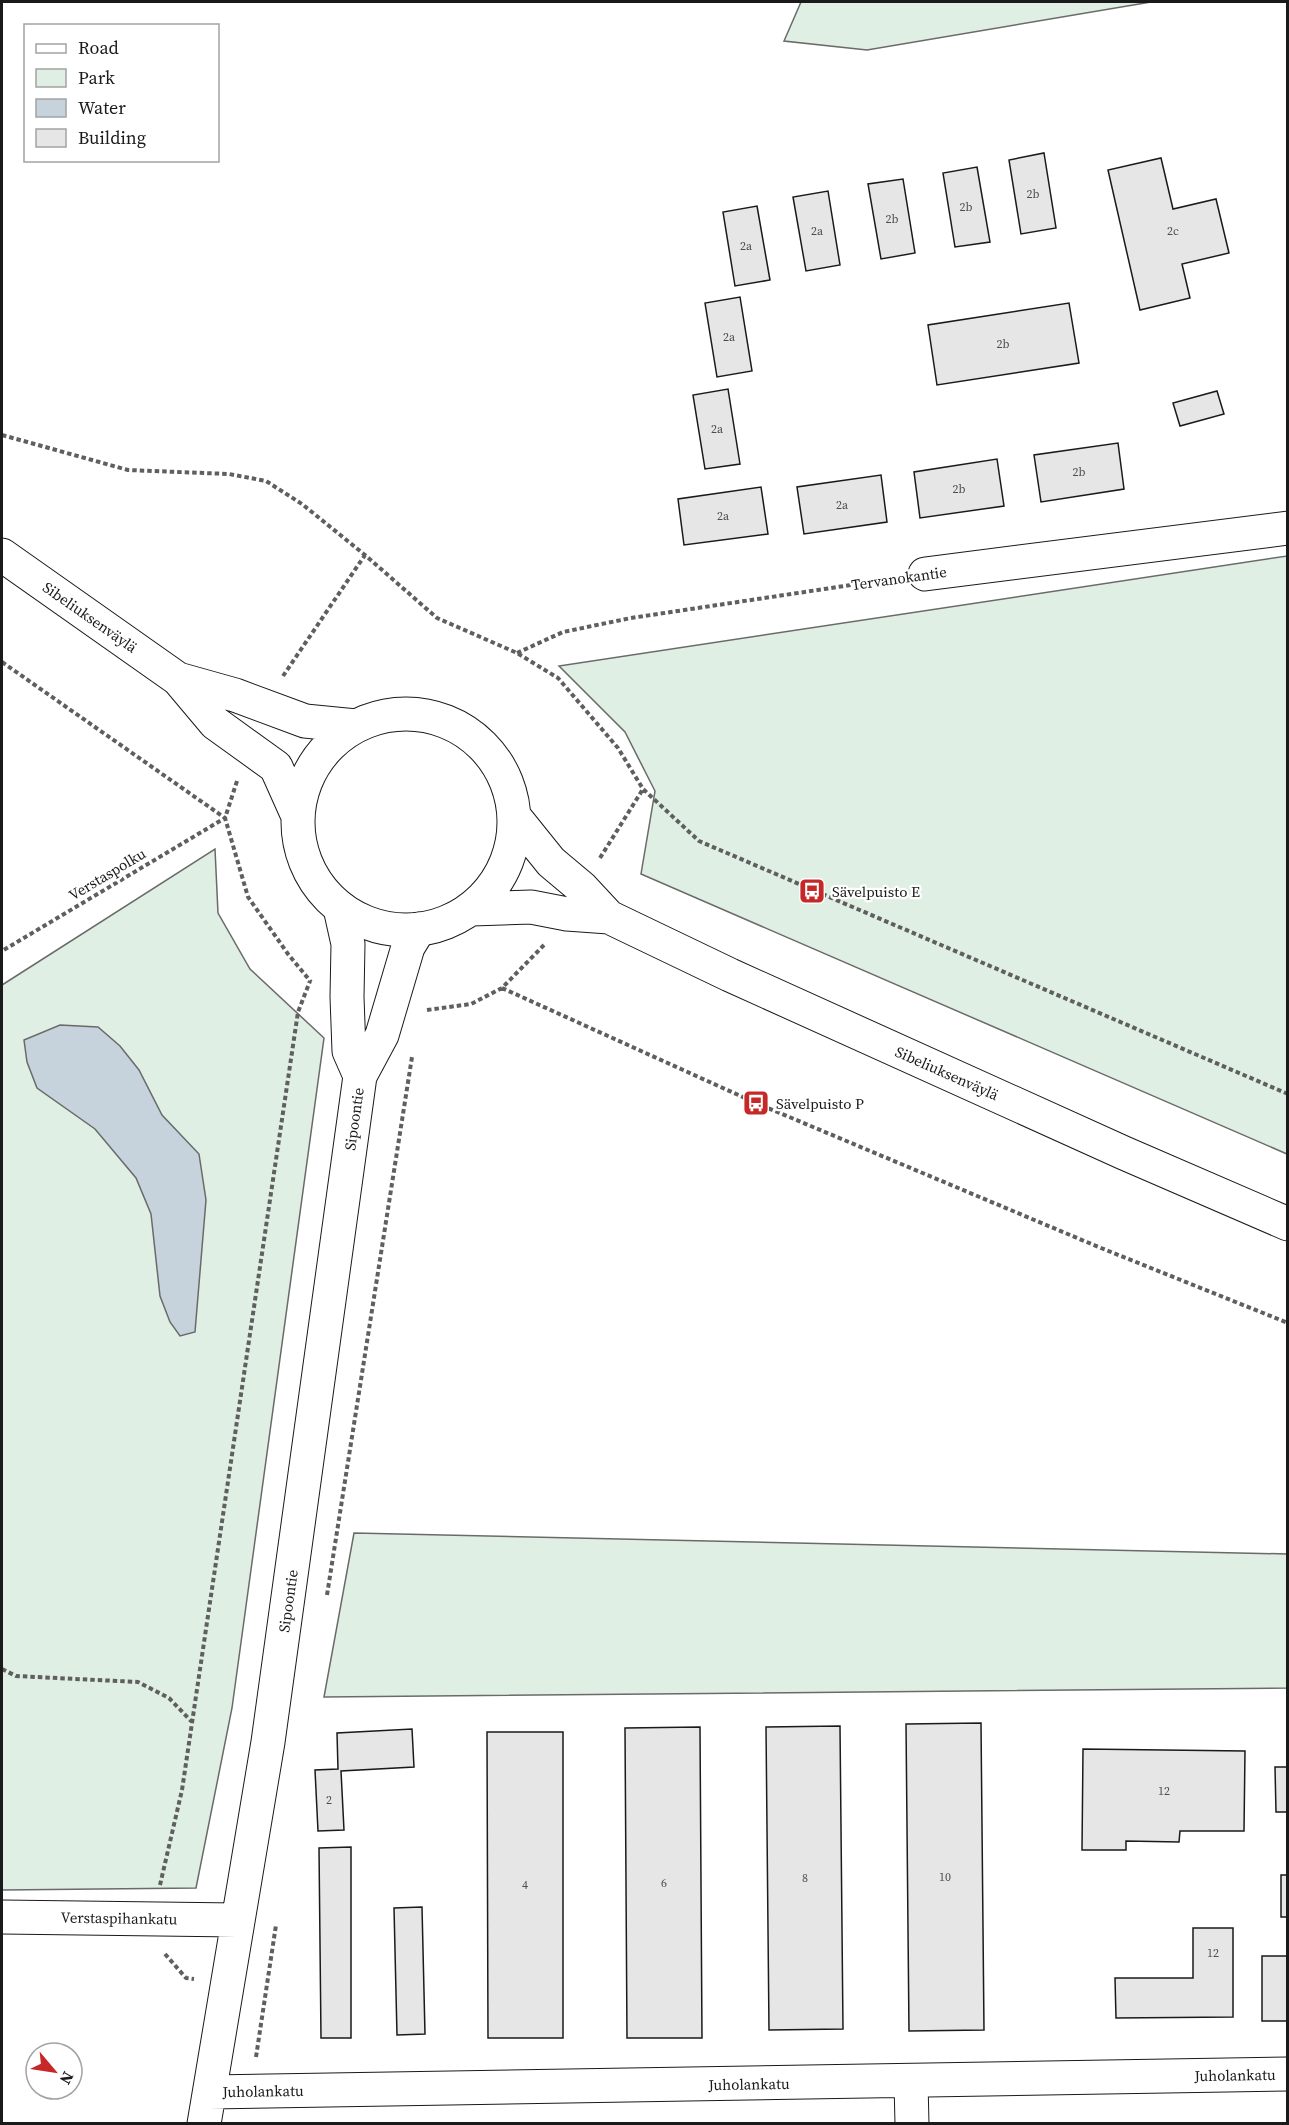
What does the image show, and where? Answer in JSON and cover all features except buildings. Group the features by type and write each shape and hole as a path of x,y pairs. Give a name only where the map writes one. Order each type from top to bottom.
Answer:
{"street":[{"name":"Tervanokantie","path":"925,574 1287,528"},
{"name":"Sibeliuksenväylä","path":"2,555 178,679 215,723 276,768 297,814"},
{"name":"Sibeliuksenväylä","path":"178,679 235,695 305,721 356,726"},
{"path":"391,715 427,716 444,720 462,729 488,751 506,781 514,816 511,851 496,883 472,909 441,925 406,931 371,925 340,908 316,883 301,851 297,814 307,779 326,748 356,726 391,715"},
{"name":"Sibeliuksenväylä","path":"514,816 551,862 582,888 609,917 730,975 1287,1224"},
{"name":"Sibeliuksenväylä","path":"472,909 531,907 567,914 609,917"},
{"name":"Sipoontie","path":"340,908 348,944 349,1051 360,1076"},
{"name":"Sipoontie","path":"204,2124 268,1742 360,1076 382,1035 408,947 419,928"},
{"name":"Verstaspihankatu","path":"2,1917 237,1920"},
{"name":"Juholankatu","path":"210,2092 1287,2074"},
{"path":"911,2082 912,2124"}],"path":[{"path":"2,435 128,470 229,474 266,481 302,504 437,618 516,653 558,678 618,748 643,789 699,841 1287,1094"},
{"name":"Tervanokantie","path":"516,653 563,632 640,616 925,574"},
{"name":"Verstaspolku","path":"2,662 225,818 2,951"},
{"path":"266,1990 186,1978 164,1953 144,1947 165,1869 182,1790 298,1012 310,981"},
{"path":"502,988 756,1103 1101,1248 1287,1323"},
{"path":"326,1599 414,1046"},
{"path":"2,1669 16,1676 138,1682 169,1698 191,1721"},
{"path":"251,2091 277,1919"}],"green space":[{"path":"801,2 1151,2 867,50 784,41"},
{"path":"1287,556 1287,1154 641,874 655,791 625,732 559,666"},
{"path":"215,849 218,913 250,969 324,1038 232,1708 196,1888 2,1890 2,985"},
{"path":"354,1533 1287,1554 1287,1688 324,1697"}],"water":[{"path":"60,1025 98,1027 120,1046 139,1070 162,1115 199,1154 206,1200 195,1332 180,1336 170,1322 160,1296 151,1214 136,1178 95,1129 37,1088 27,1062 24,1040"}],"place":[{"name":"Sävelpuisto E","path":"812,891"},
{"name":"Sävelpuisto P","path":"756,1103"}]}
